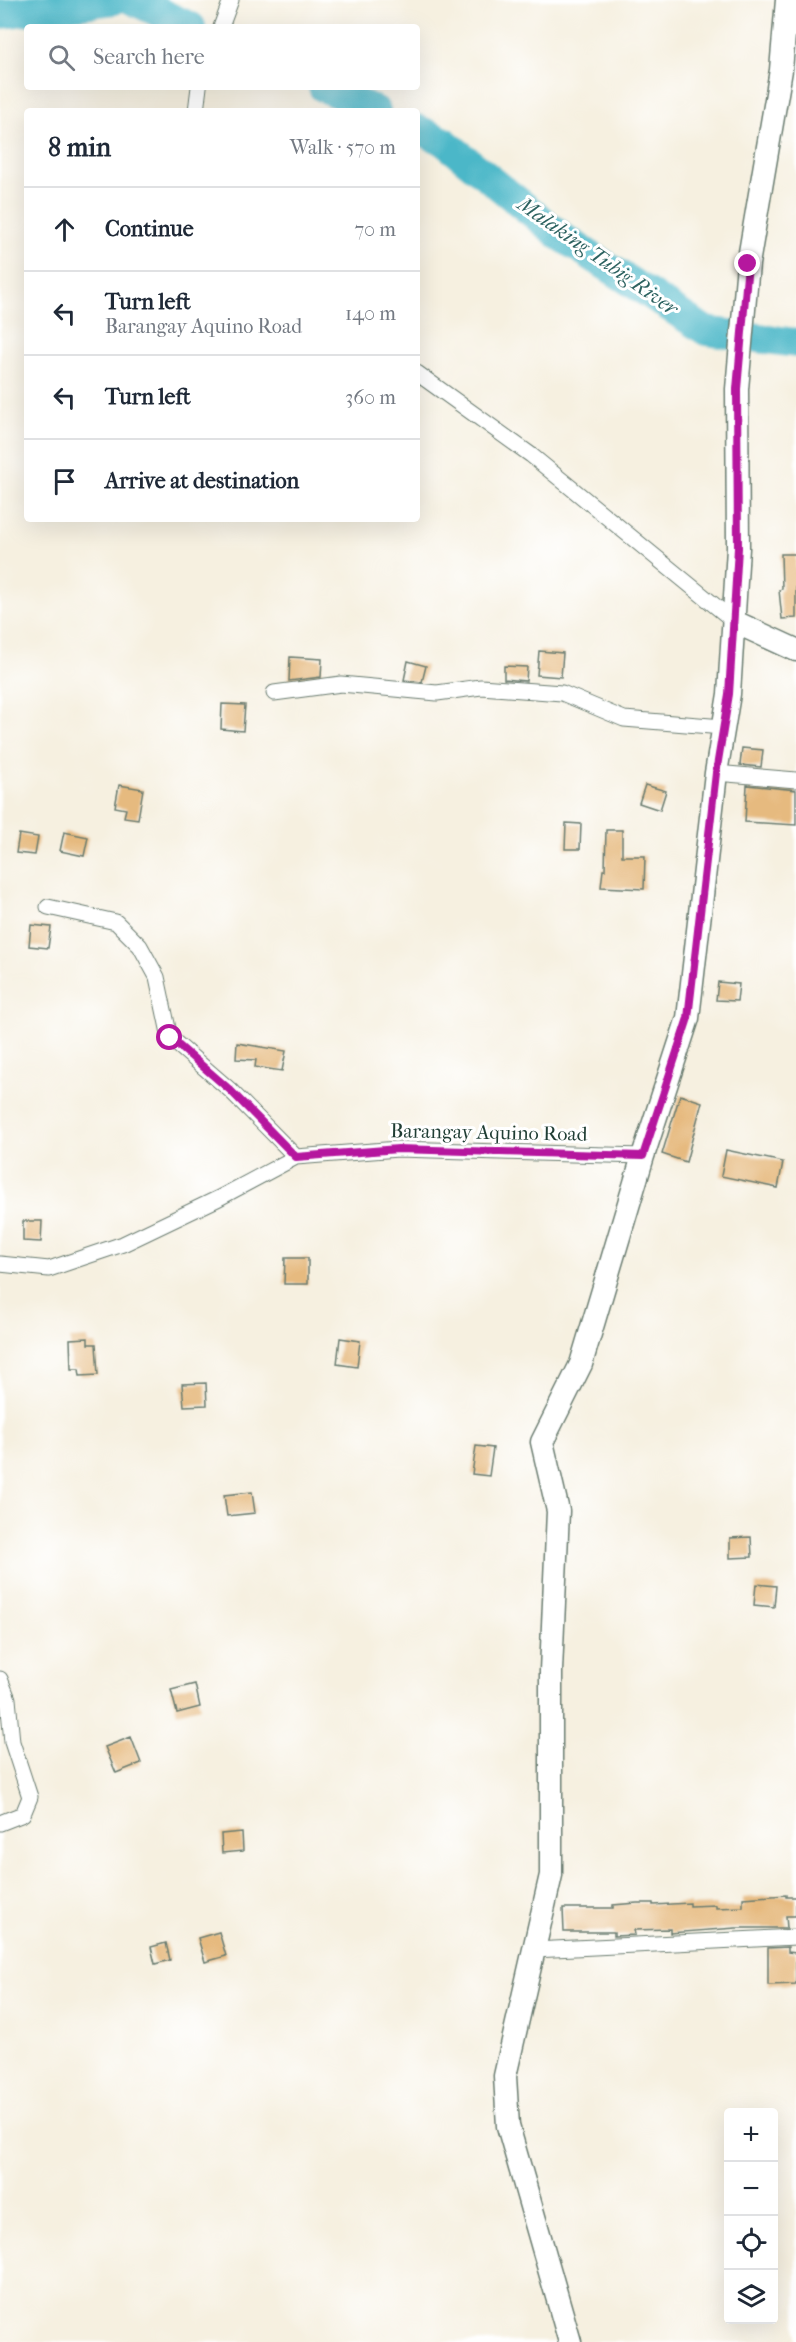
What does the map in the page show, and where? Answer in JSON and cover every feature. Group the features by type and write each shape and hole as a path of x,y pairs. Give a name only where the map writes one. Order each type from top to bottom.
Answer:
{"street":[{"path":"222,24 231,0"},
{"path":"570,2342 508,2126 504,2076 551,1875 551,1671 558,1512 542,1442 580,1364 643,1156 688,1018 716,773 729,694 735,622 738,548 737,389 748,264 781,70 787,0"},
{"path":"196,108 199,90"},
{"path":"420,375 531,455 735,622 796,650"},
{"path":"274,693 341,684 437,693 481,687 539,691 562,693 624,719 723,727"},
{"path":"716,773 796,780"},
{"path":"48,907 116,922 140,946 157,977 170,1038 230,1090 296,1157"},
{"name":"Barangay Aquino Road","path":"0,1264 49,1269 123,1244 219,1198 296,1157 398,1149 643,1156"},
{"path":"0,1678 8,1699 12,1742 30,1797 23,1814 0,1823"},
{"path":"534,1950 796,1937"}],"building":[{"path":"781,554 796,554 796,618 782,619 779,590 782,589"},
{"path":"539,651 563,653 561,677 537,675"},
{"path":"290,657 322,659 321,677 289,681"},
{"path":"408,661 426,666 422,682 404,680"},
{"path":"504,666 527,667 526,681 504,679"},
{"path":"222,704 245,705 243,731 221,729"},
{"path":"742,748 763,750 761,767 740,765"},
{"path":"119,785 143,789 138,819 124,817 126,809 115,807"},
{"path":"645,785 666,791 660,810 639,803"},
{"path":"747,785 796,790 796,825 745,822"},
{"path":"566,823 581,824 580,849 565,849"},
{"path":"606,830 622,830 622,856 645,856 644,889 601,887 603,870 605,870"},
{"path":"64,832 88,837 84,856 60,851"},
{"path":"19,834 38,837 35,855 16,853"},
{"path":"31,925 51,927 48,948 29,946"},
{"path":"718,982 739,984 737,1001 716,1000"},
{"path":"237,1043 286,1051 282,1071 255,1067 256,1060 236,1059"},
{"path":"680,1095 702,1102 686,1162 662,1154"},
{"path":"726,1150 783,1162 778,1188 721,1176"},
{"path":"23,1221 42,1221 41,1242 23,1241"},
{"path":"285,1258 308,1258 308,1284 284,1284"},
{"path":"88,1338 88,1344 96,1344 98,1375 80,1376 79,1369 71,1369 70,1339"},
{"path":"340,1338 360,1341 357,1367 337,1364"},
{"path":"206,1383 207,1405 184,1406 182,1384"},
{"path":"476,1446 493,1448 489,1476 472,1474"},
{"path":"252,1492 255,1513 227,1516 224,1495"},
{"path":"751,1537 752,1557 730,1558 730,1538"},
{"path":"756,1584 776,1586 774,1607 754,1605"},
{"path":"195,1684 200,1707 177,1713 171,1690"},
{"path":"131,1737 141,1763 116,1773 105,1747"},
{"path":"242,1832 243,1851 222,1853 221,1834"},
{"path":"786,1895 786,1897 796,1897 796,1916 786,1916 787,1928 736,1928 670,1933 670,1929 634,1930 635,1935 614,1936 614,1932 564,1932 563,1908 613,1908 613,1905 637,1903 653,1903 653,1905 690,1903 690,1906 716,1905 716,1908 743,1907 743,1898"},
{"path":"219,1932 226,1956 205,1962 198,1938"},
{"path":"166,1943 170,1960 155,1964 151,1947"},
{"path":"788,1947 788,1952 796,1953 796,1984 768,1985 768,1948"}],"waterway":[{"path":"0,14 114,0"},
{"name":"Malaking Tubig River","path":"132,0 184,24"},
{"name":"Malaking Tubig River","path":"330,90 369,108"},
{"name":"Malaking Tubig River","path":"420,130 443,141 562,237 706,331 796,343"}],"route":[{"path":"170,1038 230,1090 296,1157 398,1149 643,1156 688,1018 716,773 729,694 738,548 737,389 748,264"}]}
